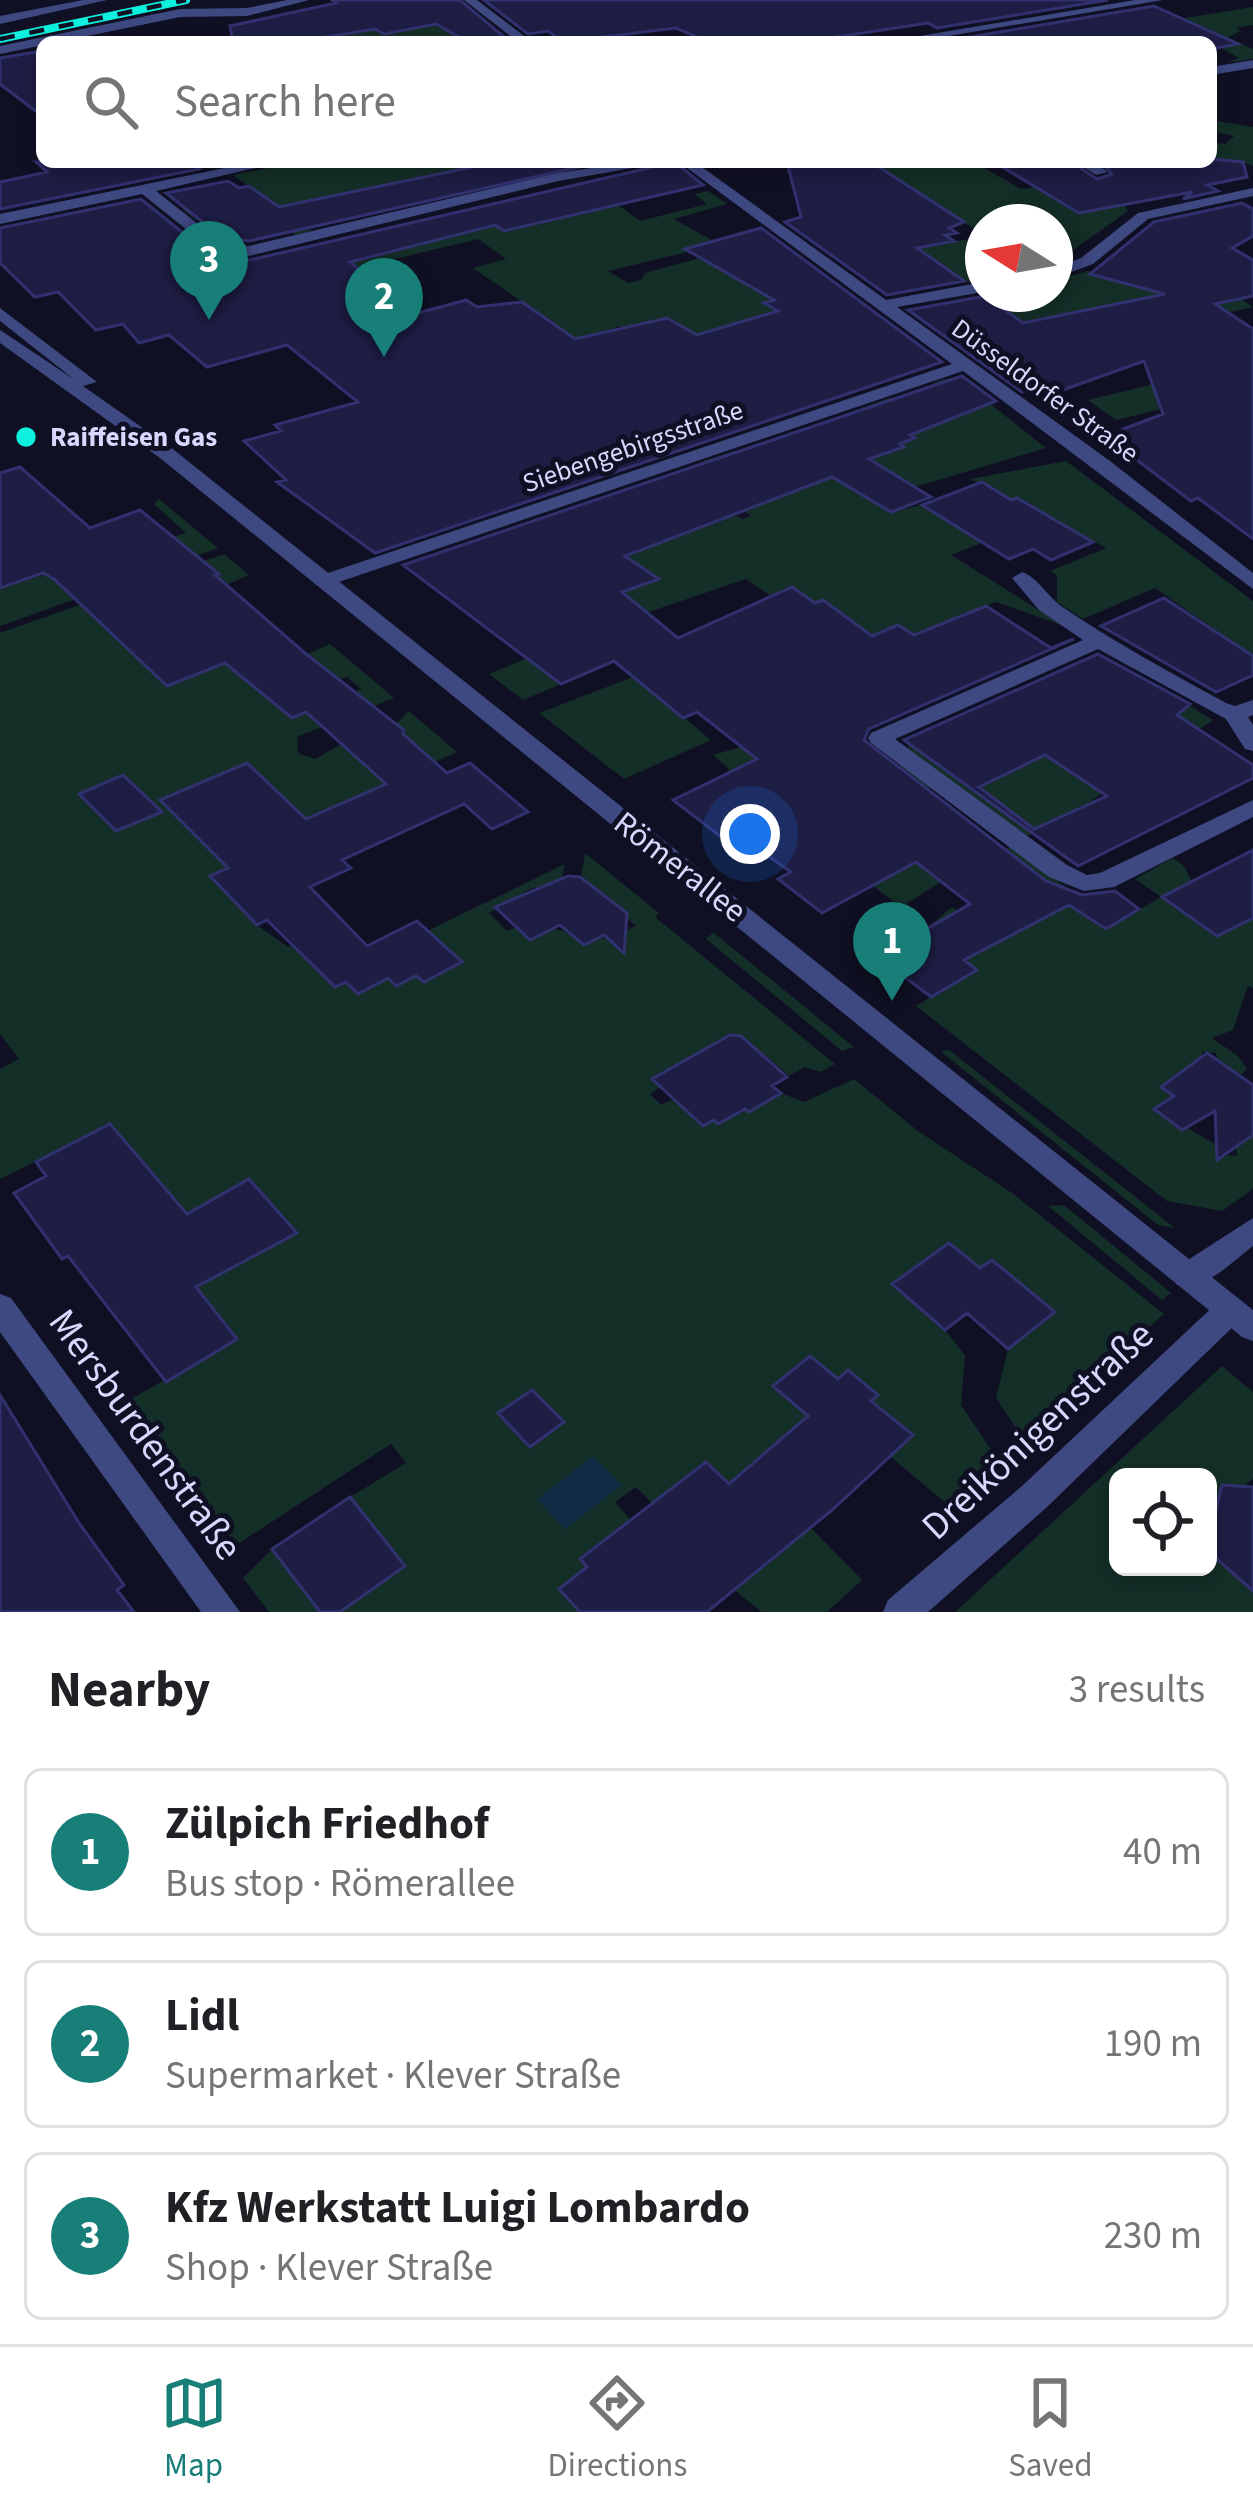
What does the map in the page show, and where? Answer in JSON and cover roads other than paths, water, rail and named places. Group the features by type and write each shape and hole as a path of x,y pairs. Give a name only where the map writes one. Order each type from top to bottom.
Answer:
{"street":[{"path":"0,20 101,0"},
{"path":"68,36 180,13 247,12 303,0"},
{"path":"470,0 518,36"},
{"path":"928,36 1156,0"},
{"path":"0,50 36,43"},
{"path":"1217,70 1253,64"},
{"path":"0,219 242,168"},
{"path":"142,187 216,246 249,251 558,177 619,168"},
{"name":"Düsseldorfer Straße","path":"693,168 1103,466 1253,584"},
{"path":"1094,168 1101,172"},
{"path":"1073,266 1087,261 1143,216 1253,192"},
{"path":"883,304 965,289"},
{"name":"Römerallee","path":"0,313 94,386 106,408"},
{"name":"Römerallee","path":"0,335 76,394 106,408 1242,1319"},
{"name":"Siebengebirgsstraße","path":"322,581 962,366"},
{"path":"1022,578 1046,606 1099,641 1190,695 1244,710 1253,744"},
{"path":"1099,641 879,738 1058,872 1084,883 1114,878 1253,807"},
{"path":"1188,1276 1253,1230"},
{"name":"Mersburdenstraße","path":"0,1307 222,1612"},
{"name":"Dreikönigenstraße","path":"901,1612 1242,1319"}],"water":[{"path":"593,1456 622,1485 565,1529 537,1499"}],"railway":[{"path":"0,39 186,0"}],"place":[{"name":"Kfz Werkstatt Luigi Lombardo","path":"209,320"},
{"name":"Lidl","path":"384,357"},
{"name":"Raiffeisen Gas","path":"26,437"},
{"name":"Zülpich Friedhof","path":"892,1001"}]}
